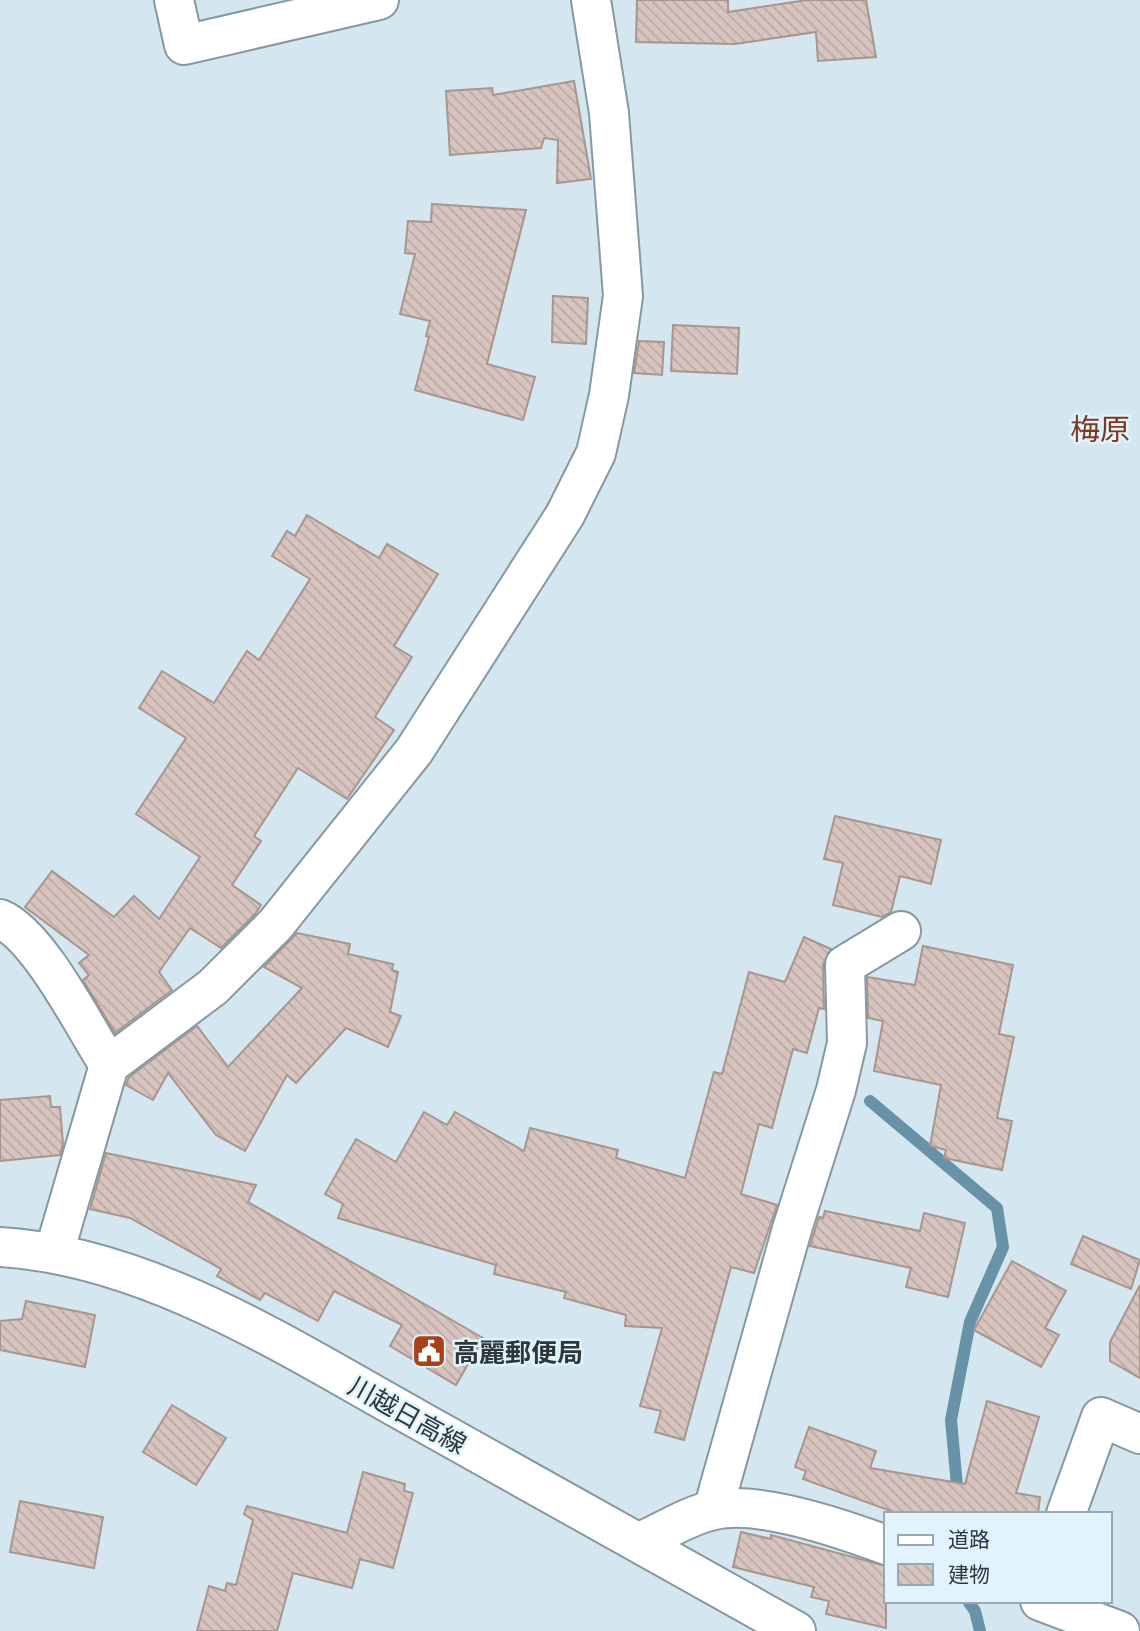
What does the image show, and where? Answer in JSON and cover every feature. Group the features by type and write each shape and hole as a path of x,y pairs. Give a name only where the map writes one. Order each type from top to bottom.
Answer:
{"street":[{"path":"174,0 184,46 379,0"},
{"path":"54,1253 109,1065 213,987 276,924 311,881 414,751 565,514 596,453 609,395 623,296 609,113 591,0"},
{"path":"0,919 12,924 36,949 109,1065"},
{"path":"713,1510 792,1229 836,1090 847,1043 845,965 901,930"},
{"name":"川越日高線","path":"0,1247 54,1253 170,1287 336,1374 796,1631"},
{"path":"1067,1512 1101,1417 1140,1434"},
{"path":"640,1542 713,1510 752,1507 855,1533 884,1544"},
{"path":"1045,1603 1120,1631"}],"building":[{"path":"637,0 728,0 728,12 807,0 866,0 876,57 818,61 816,32 735,44 636,42"},
{"path":"574,81 591,179 557,183 558,140 544,138 541,148 450,155 446,91 492,88 493,95"},
{"path":"432,204 526,210 487,364 535,377 523,420 415,390 429,337 426,336 430,321 400,314 415,254 405,253 408,221 431,222"},
{"path":"553,296 588,298 586,344 552,342"},
{"path":"673,325 739,328 737,374 671,371"},
{"path":"639,341 664,342 662,375 634,373"},
{"path":"307,515 379,558 387,544 438,574 394,646 412,657 375,717 394,730 347,799 298,768 254,836 261,841 232,885 261,905 255,914 221,948 190,928 159,972 172,990 115,1033 83,980 89,975 79,963 89,955 25,907 52,871 114,917 134,896 159,919 200,857 136,814 186,738 139,708 162,671 214,703 247,651 259,660 310,579 272,556 287,531 295,536"},
{"path":"835,816 941,840 931,884 900,876 891,912 882,917 833,905 843,863 824,859"},
{"path":"297,933 350,944 348,954 393,964 392,970 398,972 390,1012 401,1016 388,1047 346,1028 296,1083 287,1075 245,1151 216,1135 168,1073 153,1100 126,1085 129,1077 197,1026 228,1067 302,988 264,967"},
{"path":"804,937 831,949 823,965 824,1009 819,1008 807,1053 793,1049 772,1128 759,1124 741,1194 777,1205 754,1273 731,1267 684,1440 655,1432 661,1411 640,1406 662,1328 625,1326 626,1315 564,1298 566,1292 494,1274 496,1265 338,1218 343,1204 325,1194 356,1139 396,1162 424,1112 447,1125 455,1112 524,1151 530,1128 618,1150 616,1158 685,1178 714,1072 722,1074 749,972 785,982"},
{"path":"923,946 1013,965 999,1034 1014,1037 997,1118 1012,1121 1002,1170 944,1158 946,1150 930,1146 941,1085 874,1071 883,1021 868,1018 867,977 915,985"},
{"path":"50,1096 51,1107 60,1107 63,1144 60,1155 0,1161 0,1100"},
{"path":"106,1153 256,1185 248,1202 483,1338 456,1385 390,1346 402,1325 334,1291 318,1321 265,1293 260,1300 217,1276 221,1269 130,1218 90,1209"},
{"path":"825,1211 920,1231 924,1213 965,1223 948,1297 906,1287 911,1268 810,1246 819,1217 823,1218"},
{"path":"1083,1236 1140,1260 1131,1289 1071,1264"},
{"path":"1012,1261 1066,1291 1045,1328 1059,1335 1041,1367 974,1330"},
{"path":"1140,1285 1140,1378 1110,1361 1110,1342"},
{"path":"26,1301 95,1315 85,1367 0,1350 0,1321 22,1319"},
{"path":"987,1401 1039,1417 1016,1493 1040,1497 1038,1512 894,1512 803,1479 806,1471 795,1467 809,1427 876,1451 870,1468 965,1484"},
{"path":"172,1405 226,1438 196,1485 143,1452"},
{"path":"363,1472 405,1484 404,1491 413,1493 393,1568 360,1559 352,1588 293,1573 277,1631 197,1631 209,1586 225,1591 227,1583 236,1585 253,1520 244,1514 247,1506 347,1533"},
{"path":"20,1501 103,1517 94,1568 10,1552"},
{"path":"741,1532 771,1539 771,1535 884,1565 886,1628 826,1614 829,1601 811,1597 814,1587 733,1567"}],"waterway":[{"path":"870,1101 997,1208 1003,1247 970,1322 951,1420 958,1497"},
{"path":"969,1603 975,1611 980,1631"}],"place":[{"name":"高麗郵便局","path":"429,1351"}],"district":[{"name":"梅原","path":"1100,427"}]}
